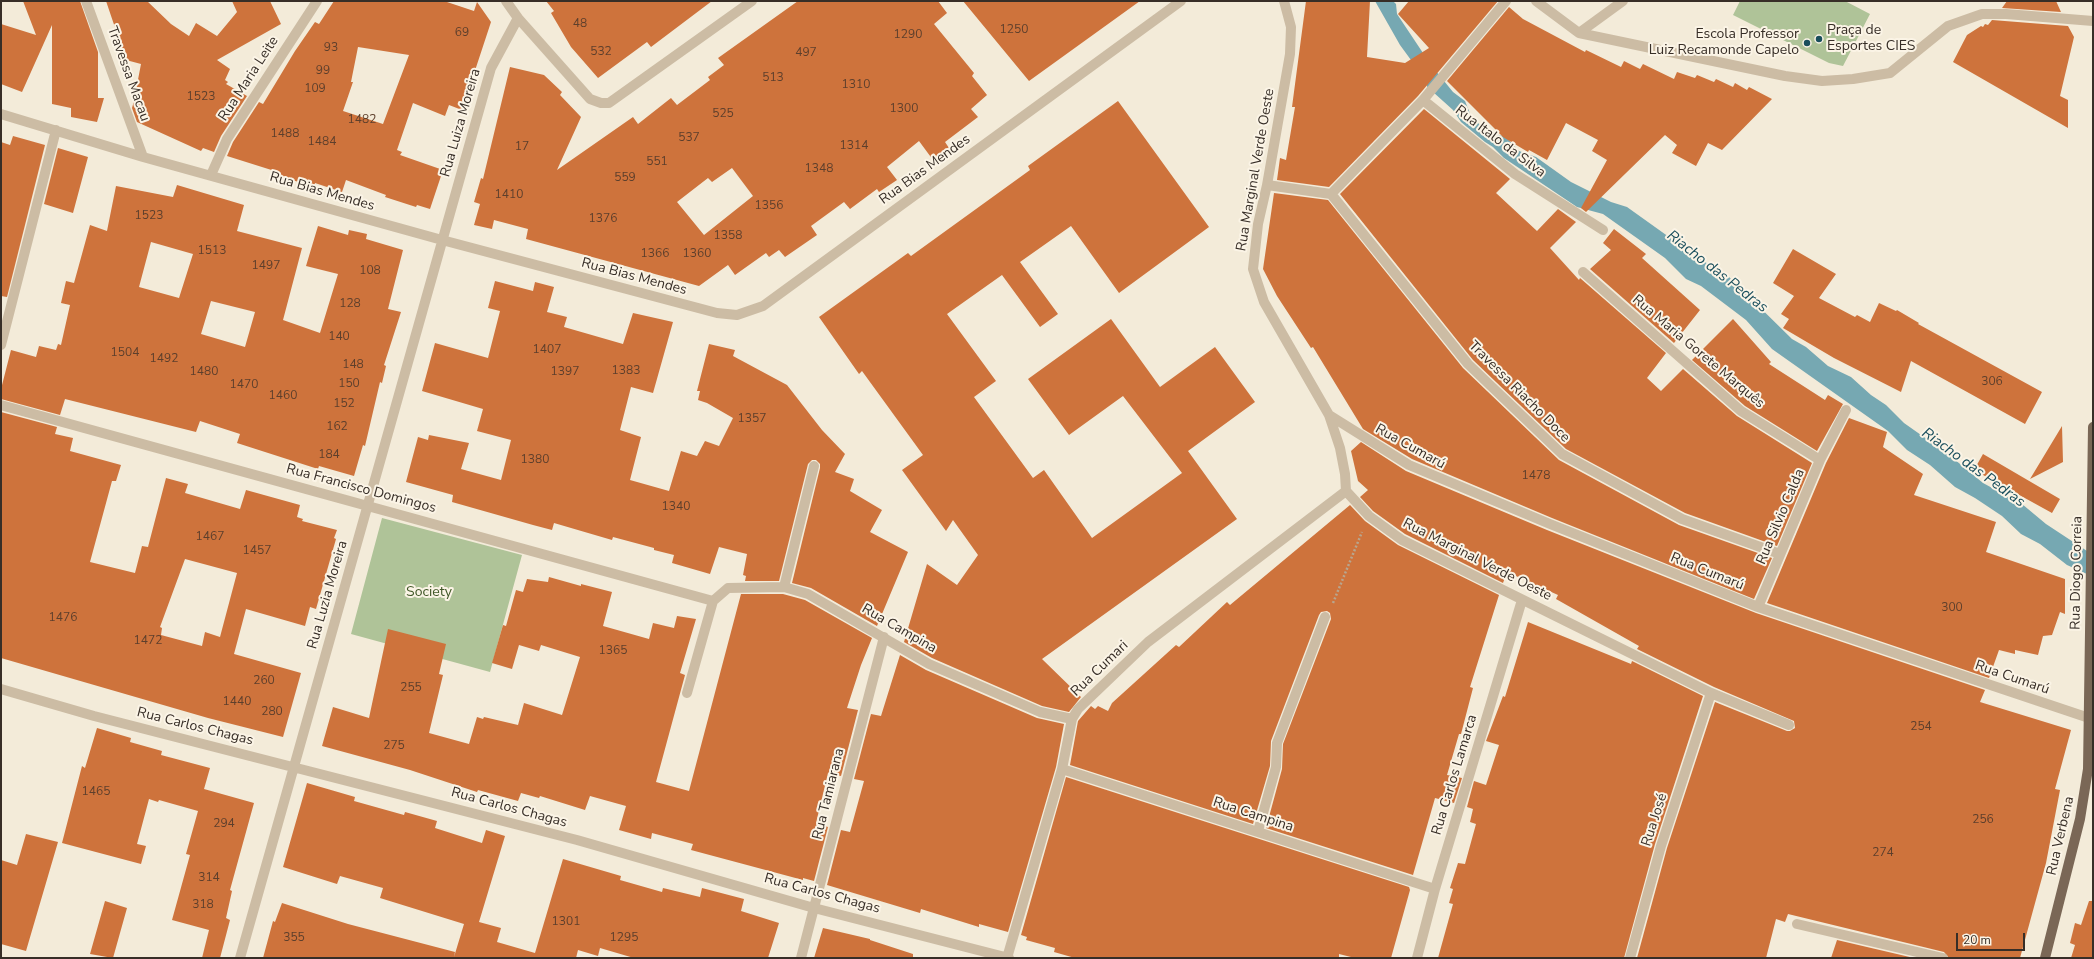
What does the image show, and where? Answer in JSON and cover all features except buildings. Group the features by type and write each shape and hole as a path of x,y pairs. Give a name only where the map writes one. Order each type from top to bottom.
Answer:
{"main road":[{"name":"Rua Diogo Correia","path":"2089,718 2093,427"},
{"name":"Rua Verbena","path":"2045,958 2080,819 2088,769 2089,718"}],"street":[{"name":"Travessa Macau","path":"86,1 143,157"},
{"name":"Rua Maria Leite","path":"211,175 226,139 317,1"},
{"path":"506,1 518,18 590,99 596,102 609,103 752,1"},
{"name":"Rua Bias Mendes","path":"1,114 143,157 442,240 717,313 737,315 763,306 1181,1"},
{"name":"Rua Marginal Verde Oeste","path":"1284,1 1291,27 1290,54 1267,185 1258,224 1253,269 1264,302 1329,415 1340,448 1345,474 1346,490 1369,516 1402,540 1711,693 1790,725"},
{"path":"1267,185 1331,194 1427,96 1506,1"},
{"path":"1536,1 1579,33 1784,76 1822,81 1853,79 1890,73 1948,26 1982,14 2006,14 2093,21"},
{"path":"1579,33 1623,1"},
{"name":"Rua Luiza Moreira","path":"442,240 491,68 518,18"},
{"name":"Rua Italo da Silva","path":"1427,96 1515,174 1603,230"},
{"path":"1,345 56,130"},
{"name":"Travessa Riacho Doce","path":"1331,194 1468,364 1562,454 1682,519 1780,554"},
{"name":"Rua Luzia Moreira","path":"240,958 442,240"},
{"name":"Rua Maria Gorete Marquês","path":"1583,272 1741,411 1820,460"},
{"name":"Rua Francisco Domingos","path":"1,404 713,601"},
{"path":"1820,460 1846,410"},
{"name":"Rua Cumarú","path":"1329,415 1416,468 1459,488 1758,607 2089,718"},
{"name":"Rua Silvio Calda","path":"1758,607 1820,460"},
{"path":"784,587 814,466"},
{"name":"Rua Cumari","path":"1008,958 1062,769 1072,719 1078,709 1148,642 1346,490"},
{"name":"Rua Campina","path":"713,601 728,588 784,587 808,594 929,664 1040,712 1072,719"},
{"name":"Rua Carlos Lamarca","path":"1417,958 1435,889 1522,600"},
{"path":"687,693 713,601"},
{"path":"1258,831 1276,767 1277,743 1325,617"},
{"name":"Rua Tamiarana","path":"801,958 884,637"},
{"name":"Rua Carlos Chagas","path":"1,689 94,716 294,766 577,840 814,908 1008,958"},
{"name":"Rua José","path":"1630,958 1661,846 1711,693"},
{"name":"Rua Campina","path":"1062,769 1435,889"},
{"path":"1798,924 1943,958"}],"path":[{"path":"1325,617 1338,592 1340,581 1369,516"}],"green space":[{"name":"Praça de Esportes CIES","path":"1740,1 1845,1 1870,14 1843,66 1829,63 1733,15"},
{"name":"Society","path":"382,518 522,555 490,672 351,634"}],"water":[{"name":"Riacho das Pedras","path":"1375,1 1393,1 1396,4 1397,14 1431,65 1453,92 1465,101 1471,116 1489,134 1505,136 1519,151 1536,157 1571,182 1611,202 1627,207 1697,257 1729,277 1792,339 1806,347 1828,366 1851,377 1871,395 1886,405 1904,423 1948,454 1983,483 2022,504 2046,524 2087,551 2087,574 2067,565 2040,544 2021,534 2002,516 1955,487 1930,465 1907,450 1888,431 1772,349 1746,320 1701,286 1686,279 1665,258 1603,214 1577,207 1504,158 1493,147 1461,122 1453,110 1433,92 1430,92 1419,71 1400,45"}],"place":[{"name":"Praça de Esportes CIES","path":"1819,39"},
{"name":"Escola Professor Luiz Recamonde Capelo","path":"1807,43"}]}
